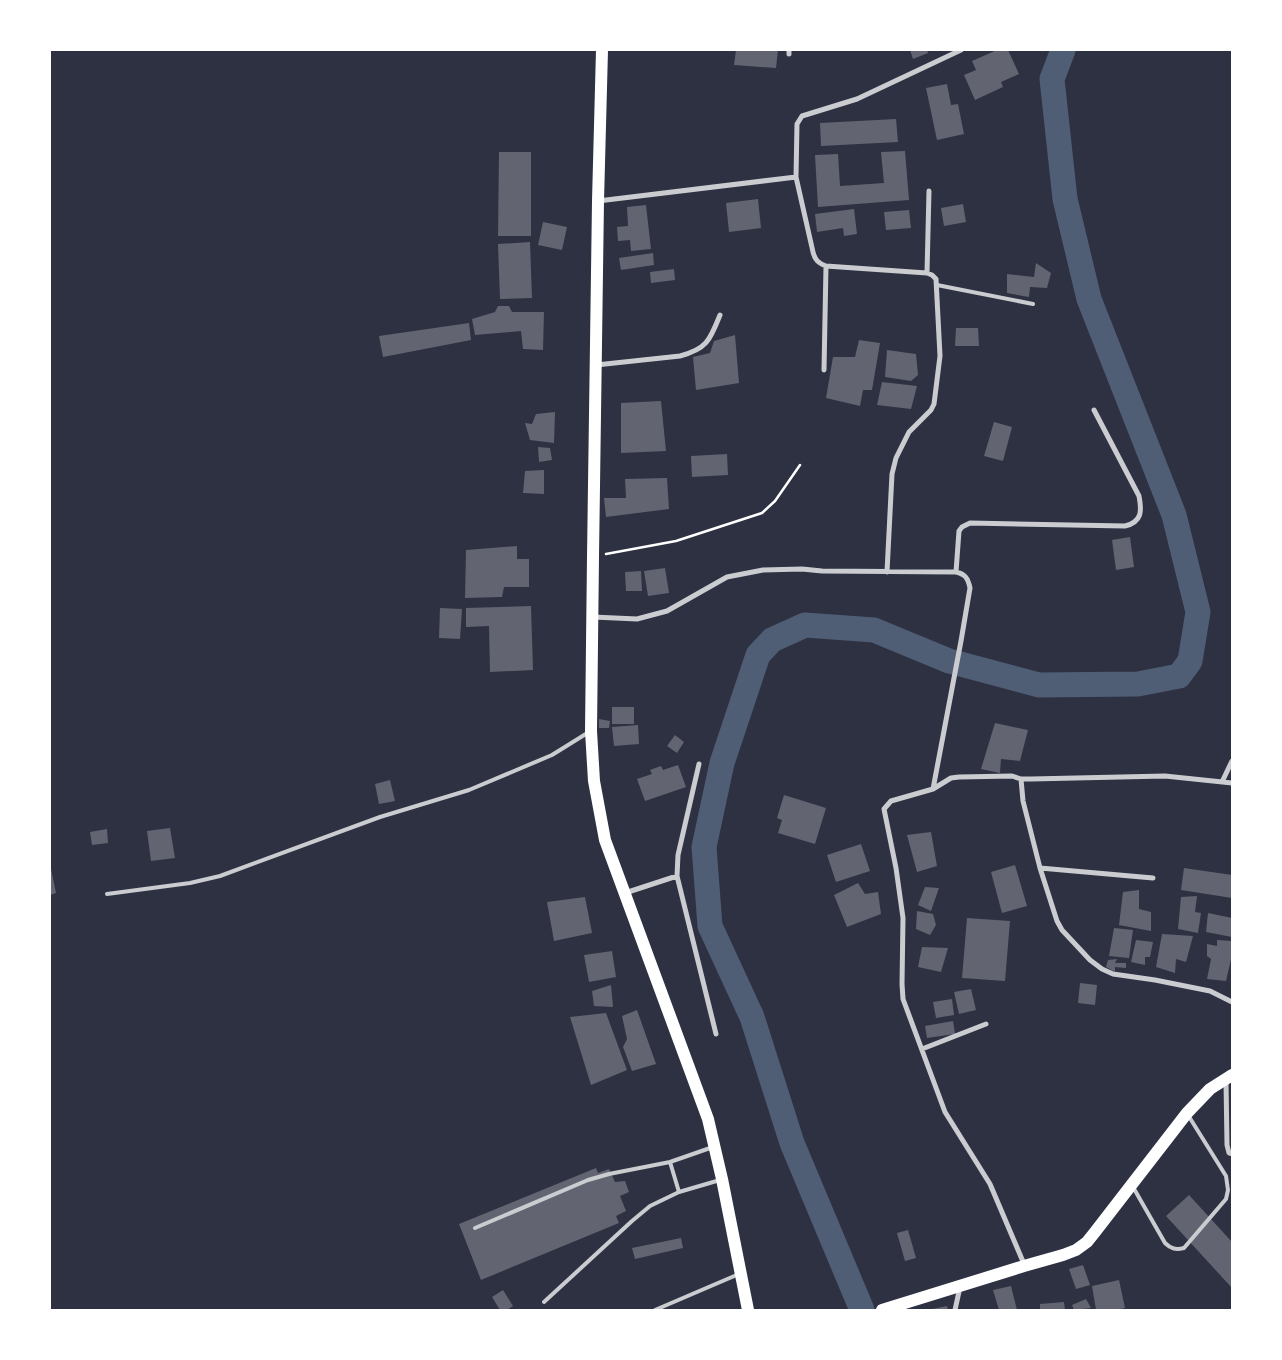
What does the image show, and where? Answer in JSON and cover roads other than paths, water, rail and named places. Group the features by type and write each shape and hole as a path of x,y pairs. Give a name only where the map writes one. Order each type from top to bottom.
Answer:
{"highway":[{"path":"602,50 595,365 591,730 594,781 606,840 701,1099 715,1147 748,1310"},
{"path":"882,1310 1076,1250 1087,1242 1187,1113 1210,1089 1229,1076"}],"street":[{"path":"887,572 894,466 909,432 931,410 934,404 940,356 936,279 927,273 819,264 815,258 796,177 797,124 802,116 858,99 961,50"},
{"path":"598,201 796,177"},
{"path":"927,273 929,191"},
{"path":"824,370 826,266"},
{"path":"595,365 680,356 692,353 702,348 710,340 720,315"},
{"path":"956,572 959,531 970,523 1125,526 1134,524 1138,519 1141,506 1139,496 1094,410"},
{"path":"593,617 638,620 667,611 727,578 763,570 956,572 964,574 970,588 962,641 933,789"},
{"path":"1222,782 1232,761"},
{"path":"699,764 678,855 677,876 716,1034"},
{"path":"1024,1266 990,1184 945,1112 902,992 903,918 896,868 884,809 891,801 933,789 951,778 959,777 1012,776 1021,779 1165,776 1232,783"},
{"path":"1021,779 1022,801 1040,868 1060,926 1095,964 1113,974 1210,991 1232,1002"},
{"path":"1040,868 1153,878"},
{"path":"624,893 677,876"},
{"path":"922,1049 986,1024"},
{"path":"1229,1076 1227,1145 1229,1153 1232,1154"},
{"path":"955,1310 960,1286"}],"lane":[{"path":"937,285 1033,304"},
{"path":"107,894 190,883 220,876 380,817 469,790 552,755 591,730"},
{"path":"1132,1184 1165,1243 1171,1248 1178,1250 1184,1248 1226,1199 1228,1190 1226,1176 1187,1113"},
{"path":"475,1228 588,1180 670,1162 715,1147"},
{"path":"670,1162 680,1192"},
{"path":"544,1302 650,1206 680,1192 722,1180"},
{"path":"655,1310 741,1273"}],"waterway":[{"path":"862,1310 792,1143 752,1017 710,926 704,847 722,763 758,655 772,640 805,625 874,630 949,661 1039,685 1138,684 1179,676 1190,661 1198,612 1174,515 1089,299 1065,199 1052,79 1063,50"}]}
